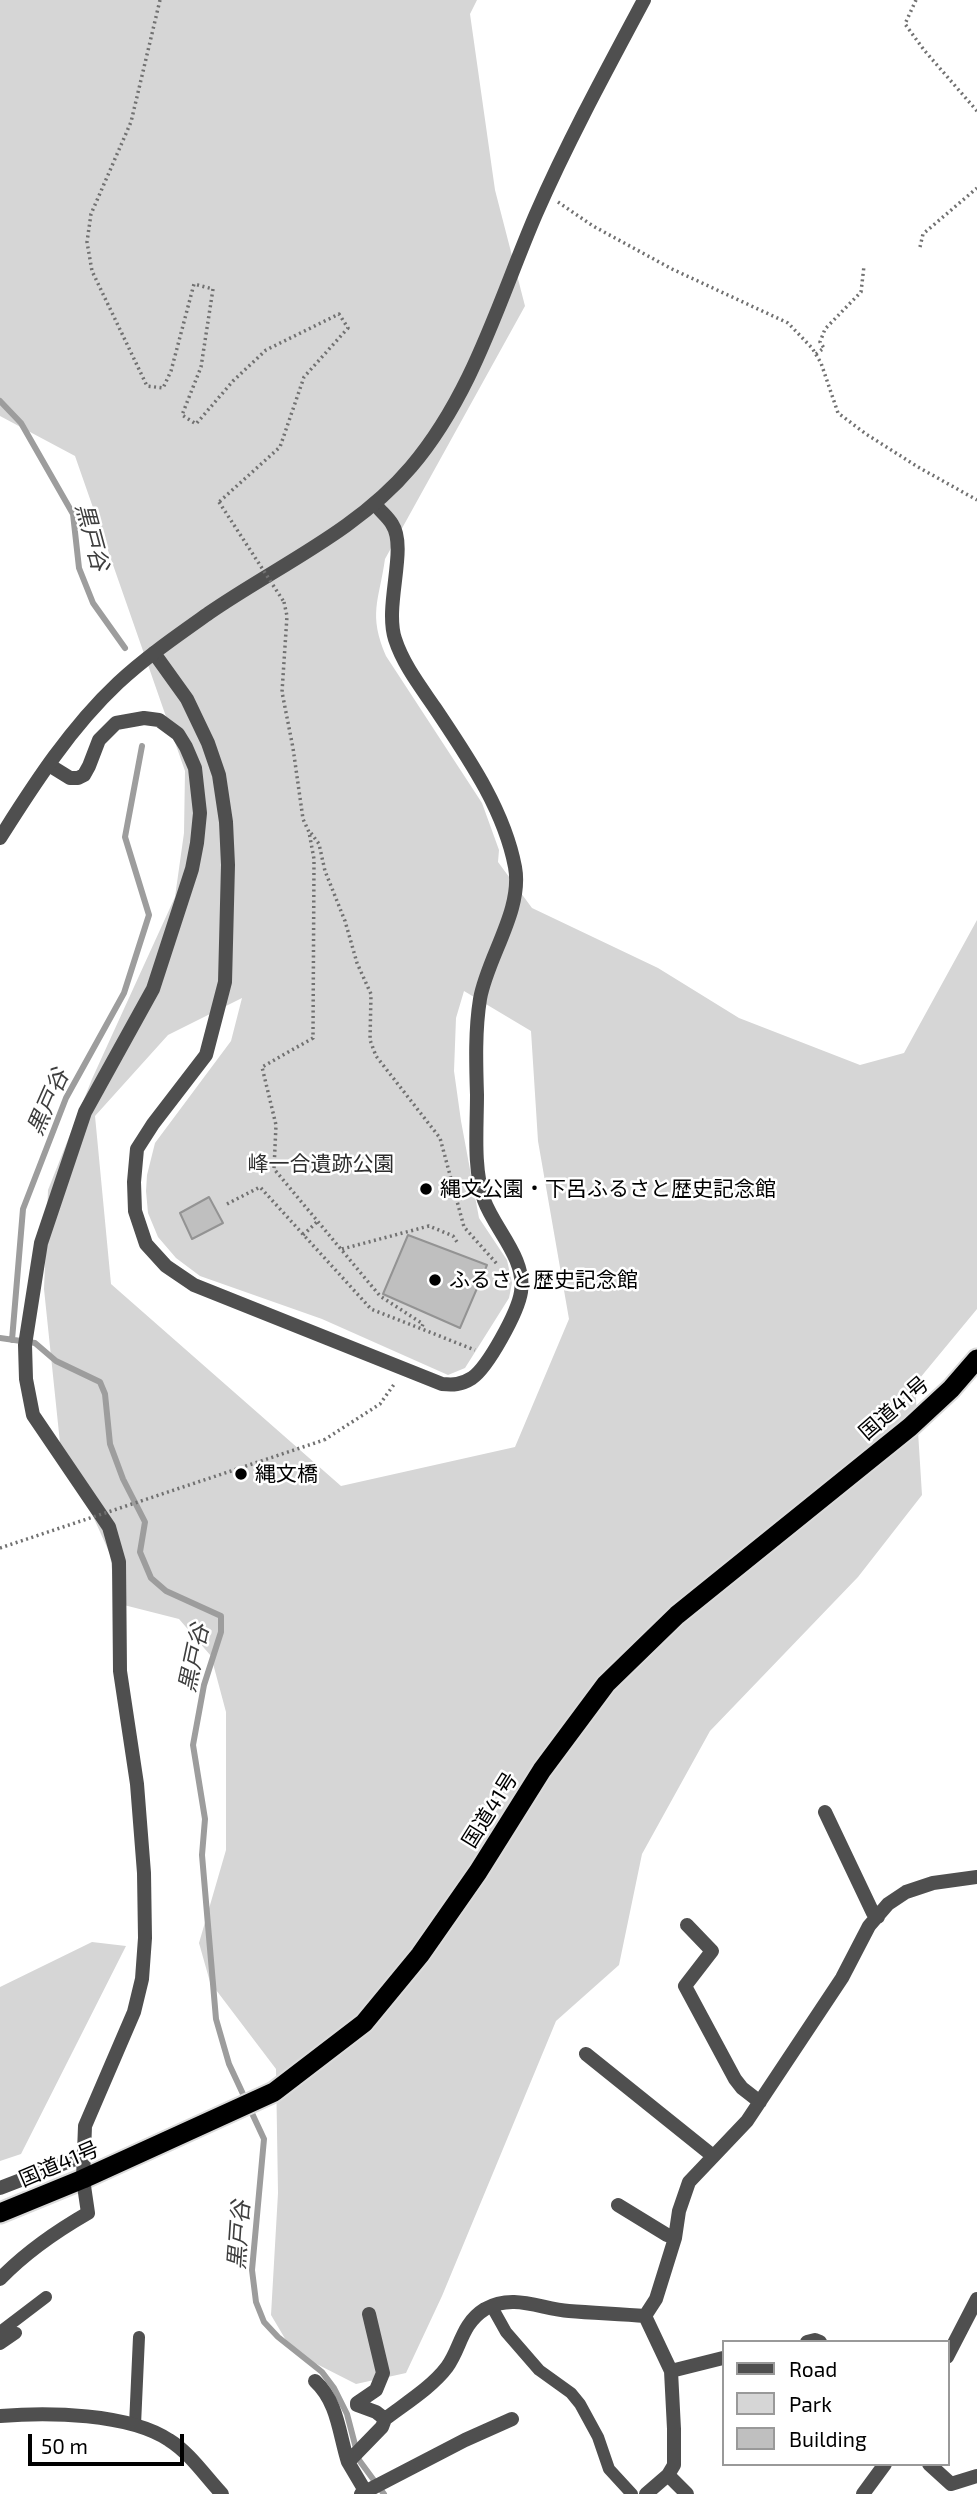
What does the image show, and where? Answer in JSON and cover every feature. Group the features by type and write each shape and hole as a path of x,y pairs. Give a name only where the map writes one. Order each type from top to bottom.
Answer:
{"highway":[{"name":"国道41号","path":"0,2213 83,2179 274,2092 364,2023 420,1955 478,1872 542,1770 606,1684 677,1615 910,1427 951,1389 977,1359"}],"street":[{"path":"0,838 49,765 87,716 119,682 211,612 308,551 375,504 412,466 428,445 468,378 555,170 643,0"},
{"path":"154,653 187,699 208,743 219,775 226,822 228,865 225,982 206,1055 137,1149 135,1211 146,1244 166,1266 194,1285 442,1384 457,1385 473,1378 484,1366 514,1313 521,1292 520,1273 514,1255 484,1199 479,1167 477,1025 480,997 514,899 516,870 500,820 482,783 408,668 395,639 391,615 397,558 396,533 393,525 375,504"},
{"path":"0,2279 50,2235 89,2213 83,2179 85,2126 134,2012 142,1979 145,1938 144,1873 137,1784 120,1671 119,1562 109,1527 33,1415 26,1379 25,1345 41,1243 85,1112 153,989 192,869 200,813 195,768 186,747 178,734 159,720 144,718 116,723 99,740 89,766 78,779 70,778 49,765"},
{"path":"825,1812 873,1913 878,1917"},
{"path":"645,2316 656,2299 675,2238 679,2211 690,2182 747,2121 842,1978 869,1926 888,1904 906,1892 933,1883 977,1877"},
{"path":"687,1926 712,1951 685,1986 736,2079 742,2088 760,2102"},
{"path":"586,2053 713,2156"},
{"path":"0,2188 83,2156"},
{"path":"618,2205 675,2238"},
{"path":"949,2353 977,2300"},
{"path":"348,2462 382,2427 386,2419 436,2379 449,2365 464,2330 484,2310 500,2303 525,2302 561,2310 645,2316"},
{"path":"369,2314 383,2373 376,2390 357,2405 386,2419"},
{"path":"645,2316 671,2371 674,2465 668,2475 646,2494"},
{"path":"671,2371 722,2358"},
{"path":"315,2381 331,2403 348,2462 365,2494 384,2481 512,2419"},
{"path":"0,2416 46,2412 135,2425 166,2438 180,2448 222,2494"},
{"path":"863,2494 884,2466"},
{"path":"931,2466 951,2484 977,2476"},
{"path":"668,2475 687,2494"}],"lane":[{"path":"0,2332 46,2297"},
{"path":"492,2307 506,2332 532,2363 571,2393 580,2404 598,2437 609,2469 632,2494"},
{"path":"0,2344 16,2333"},
{"path":"135,2425 139,2337"}],"path":[{"path":"160,0 131,121 90,214 87,242 92,271 147,386 163,388 171,371 194,284 213,289 201,367 182,415 196,424 233,381 266,350 339,314 348,328 304,377 280,447 219,502 284,602 286,616 282,692 301,811 309,832 314,859 313,1038 262,1067 275,1125 274,1170 380,1296 423,1324 421,1329"},
{"path":"916,0 905,24 977,111"},
{"path":"920,247 923,234 977,188"},
{"path":"555,200 593,226 662,264 788,323 816,354 827,376 838,413 918,467 977,500"},
{"path":"816,354 824,348 820,342 825,329 861,292 863,266"},
{"path":"309,832 318,844 357,963 371,994 370,1040 376,1056 440,1138 464,1227 496,1262 500,1271"},
{"path":"228,1204 260,1187 371,1309 490,1356"},
{"path":"303,1235 318,1221"},
{"path":"342,1249 429,1226 453,1236 457,1242"},
{"path":"474,1350 480,1339"},
{"path":"0,1548 324,1440 380,1404 405,1369"}],"green space":[{"name":"峰一合遺跡公園","path":"0,0 477,0 470,14 495,190 525,306 385,559 376,618 386,656 482,803 499,850 498,862 532,908 658,968 739,1018 860,1065 904,1053 977,920 977,1309 915,1384 922,1495 858,1577 710,1731 642,1854 619,1965 556,2021 442,2296 406,2373 356,2384 293,2352 271,2315 278,2193 276,2069 210,1982 199,1943 226,1850 226,1712 211,1656 179,1619 116,1603 110,1554 60,1443 44,1289 48,1190 92,1079 175,897 184,833 185,771 75,456 0,416","holes":["464,991 531,1031 538,1141 569,1319 515,1447 341,1486 111,1284 95,1116 168,1035 242,998 231,1041 155,1143 146,1191 148,1213 158,1237 176,1258 200,1276 322,1319 448,1375 465,1368 509,1298 512,1283 507,1260 479,1218 461,1121 454,1071 456,1018"]},
{"path":"92,1942 126,1946 21,2154 0,2161 0,1987"}],"building":[{"path":"209,1197 223,1223 192,1239 180,1213"},
{"name":"ふるさと歴史記念館","path":"408,1235 487,1265 460,1328 383,1294"}],"waterway":[{"name":"黒戸谷","path":"0,401 21,423 73,514 79,568 93,603 125,648"},
{"name":"黒戸谷","path":"12,1340 23,1209 66,1098 124,993 149,915 125,837 142,746"},
{"name":"黒戸谷","path":"0,1338 35,1343 56,1361 100,1382 105,1394 110,1444 123,1479 145,1522 140,1552 151,1578 166,1591 221,1616 221,1632 204,1685 193,1745 205,1819 202,1855 216,2019 229,2064 264,2139 252,2270 256,2302 264,2322 278,2337 322,2372 334,2388 347,2414 359,2460 384,2494"}],"place":[{"name":"縄文公園・下呂ふるさと歴史記念館","path":"426,1189"},
{"name":"ふるさと歴史記念館","path":"435,1280"},
{"name":"縄文橋","path":"241,1474"}]}
